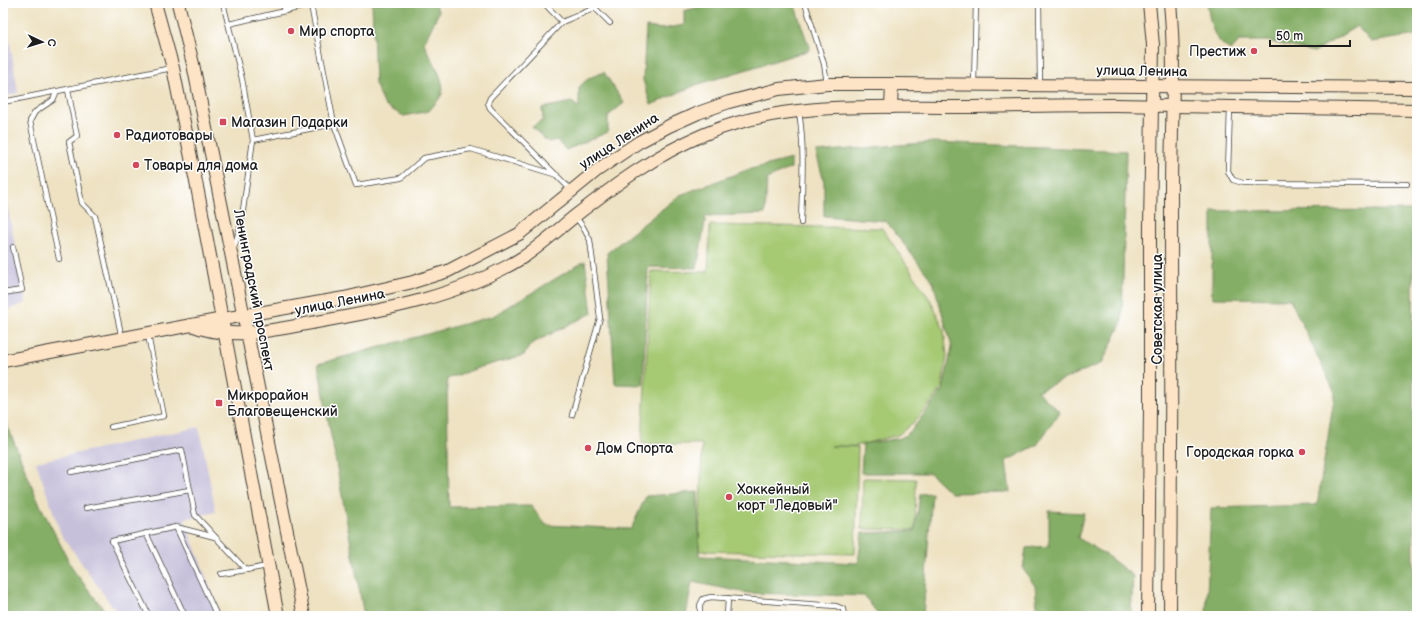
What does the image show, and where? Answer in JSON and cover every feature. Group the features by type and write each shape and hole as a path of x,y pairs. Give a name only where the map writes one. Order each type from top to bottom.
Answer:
{"street":[{"path":"156,3 173,68 226,334 278,616"},
{"name":"Ленинградский проспект","path":"178,3 193,64 304,616"},
{"name":"Советская улица","path":"1148,616 1152,107 1152,45 1149,3"},
{"name":"Советская улица","path":"1170,3 1172,30 1170,616"},
{"path":"173,68 193,64"},
{"name":"улица Ленина","path":"3,361 244,315 344,298 413,282 448,271 519,234 596,171 640,142 669,126 698,113 729,102 779,89 827,84 1152,85 1417,88"},
{"path":"891,107 892,84"},
{"path":"1392,110 1393,88"},
{"name":"улица Ленина","path":"191,325 205,330 226,334 247,333 346,317 439,296 480,281 532,251 632,173 657,158 707,133 752,119 850,107 1112,105 1152,107 1417,110"},
{"path":"519,234 532,251"}],"lane":[{"path":"223,3 242,79 253,140 241,224 232,256"},
{"path":"283,3 285,11"},
{"path":"229,24 319,3"},
{"path":"544,3 562,22"},
{"path":"805,3 824,64 827,84"},
{"path":"974,85 976,3"},
{"path":"1039,3 1040,85"},
{"path":"311,5 334,124 356,185 401,178 424,158 471,149 557,175"},
{"path":"572,191 490,108 488,103 490,98 562,22 595,8 610,23"},
{"path":"3,102 56,93 173,68"},
{"path":"68,90 77,136 69,142 82,203 95,216 122,338"},
{"path":"56,93 53,100 35,112 30,121 59,259"},
{"path":"1230,108 1228,171 1233,180 1243,183 1406,184"},
{"path":"800,112 802,126 803,179 801,223"},
{"path":"253,140 334,124"},
{"path":"572,415 600,318 590,240 575,216"},
{"path":"3,293 22,290 13,247"},
{"path":"111,427 164,416 148,333"},
{"path":"71,472 182,450 195,515 246,570"},
{"path":"86,508 190,490"},
{"path":"149,616 112,541 176,527 217,537"},
{"path":"176,527 217,616"},
{"path":"146,533 184,616"},
{"path":"221,574 268,565"},
{"path":"700,616 700,605 703,599 711,597 836,606 843,609 844,616"},
{"path":"727,616 728,598"}],"shaded area":[{"path":"3,3 18,93 3,97"},
{"path":"3,183 26,303 3,312"},
{"path":"199,427 216,512 184,519 221,616 119,616 61,534 36,462"}],"green space":[{"path":"372,3 434,3 439,12 424,43 437,69 443,90 437,102 429,111 404,116 385,106 375,84"},
{"path":"714,3 794,3 810,50 696,85 651,105 643,80 646,27 663,29 684,25 684,11"},
{"path":"1207,3 1417,3 1417,35 1371,42 1357,26 1314,52 1267,41 1239,41 1231,50 1216,36 1211,23"},
{"path":"604,72 624,103 608,116 608,132 566,150 557,140 548,142 532,127 543,120 542,108 572,102 579,108 579,87 589,78"},
{"path":"934,142 1126,151 1122,322 1102,363 1037,391 1060,412 1037,445 1006,461 1010,492 951,493 930,473 861,473 863,444 901,438 911,431 943,389 952,347 933,282 886,221 824,216 824,182 816,152"},
{"path":"791,159 791,168 767,179 765,214 706,216 697,268 648,267 643,385 615,384 607,253 680,195 747,170"},
{"path":"1413,210 1414,616 1206,616 1211,508 1317,505 1335,393 1290,299 1212,298 1212,211"},
{"path":"710,225 882,228 931,301 944,330 947,356 942,387 914,422 898,435 855,446 831,446 858,447 855,554 699,551 702,444 642,444 651,271 708,272"},
{"path":"585,261 592,313 531,344 524,355 481,367 447,379 449,507 531,506 546,525 631,529 646,496 698,492 699,556 858,563 862,533 915,531 920,494 932,493 923,616 879,616 865,596 747,593 692,582 686,616 364,616 318,364 493,316"},
{"path":"3,415 38,501 74,571 109,616 3,616"},
{"path":"863,478 916,479 915,530 862,529"},
{"path":"1049,511 1084,513 1078,538 1105,554 1133,576 1131,616 1038,616 1035,586 1023,569 1026,548 1049,546"}],"place":[{"name":"Мир спорта","path":"291,31"},
{"name":"Престиж","path":"1254,51"},
{"name":"Магазин Подарки","path":"223,122"},
{"name":"Радиотовары","path":"117,135"},
{"name":"Товары для дома","path":"136,165"},
{"name":"Микрорайон Благовещенский","path":"219,403"},
{"name":"Дом Спорта","path":"588,448"},
{"name":"Городская горка","path":"1302,452"},
{"name":"Хоккейный корт \"Ледовый\"","path":"729,497"}]}
